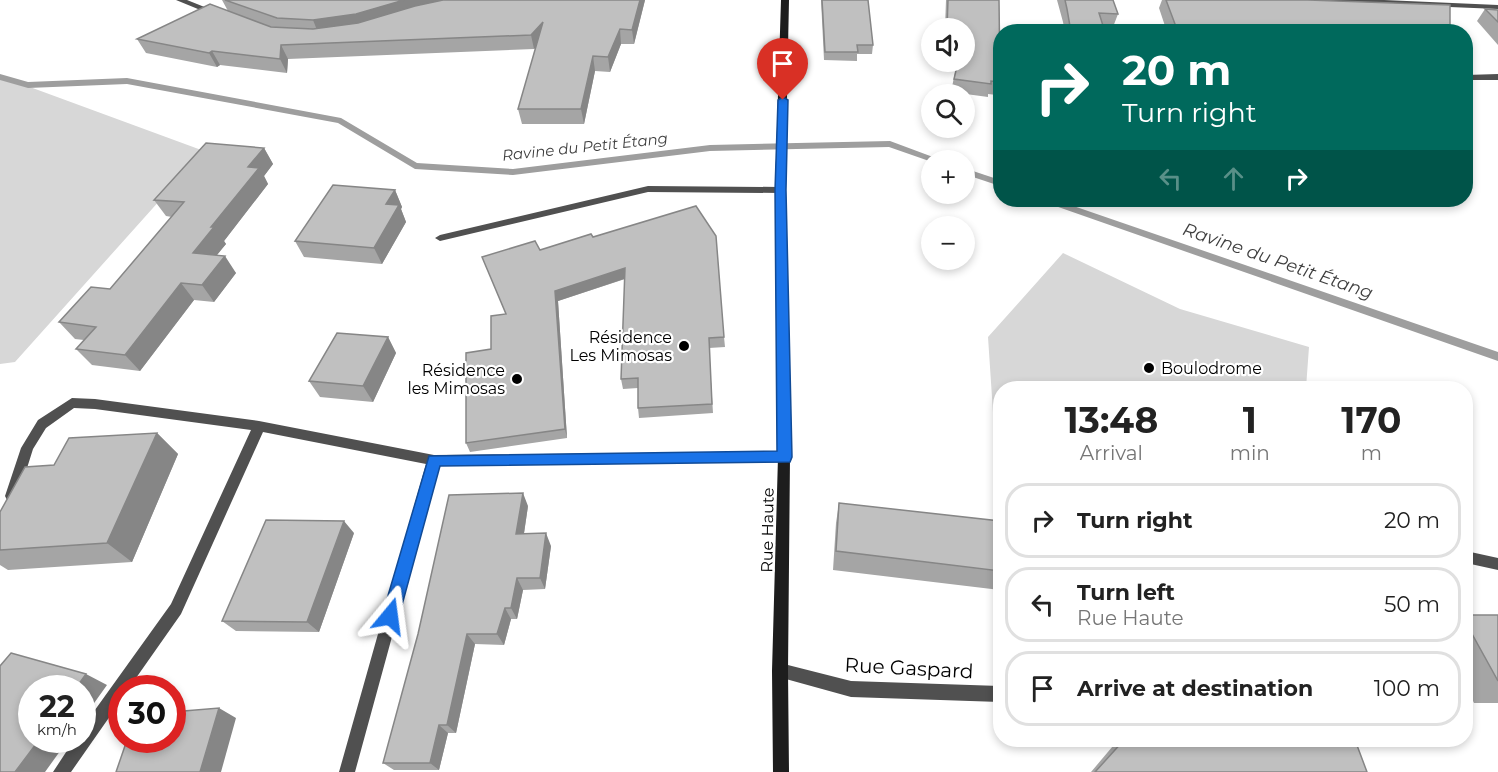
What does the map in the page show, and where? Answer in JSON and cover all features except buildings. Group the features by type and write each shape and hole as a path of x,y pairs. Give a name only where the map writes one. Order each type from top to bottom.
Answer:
{"main road":[{"name":"Rue Haute","path":"781,772 780,671 784,457 780,190 785,0"}],"street":[{"path":"180,0 231,19"},
{"path":"1329,0 1498,7"},
{"path":"1473,78 1498,77"},
{"path":"440,238 648,189 780,190"},
{"path":"8,510 27,448 42,424 72,403 95,404 259,426 434,460 784,457"},
{"path":"61,772 176,609 259,426"},
{"path":"346,772 434,460"},
{"path":"1473,559 1498,564"},
{"name":"Rue Gaspard","path":"780,671 851,689 993,694"}],"shaded area":[{"path":"0,76 204,151 15,362 0,364"},
{"name":"Boulodrome","path":"1063,253 1180,309 1309,347 1307,381 993,381 993,412 988,337"}],"waterway":[{"name":"Ravine du Petit Étang","path":"0,77 28,85 127,81 341,121 415,166 513,172 710,148 890,144 921,155"},
{"name":"Ravine du Petit Étang","path":"975,175 993,181"},
{"name":"Ravine du Petit Étang","path":"1067,207 1498,357"}],"place":[{"name":"Résidence Les Mimosas","path":"684,346"},
{"name":"Boulodrome","path":"1149,368"},
{"name":"Résidence les Mimosas","path":"517,379"}],"route":[{"path":"390,616 434,460 550,461 784,457 780,190 783,100"}]}
